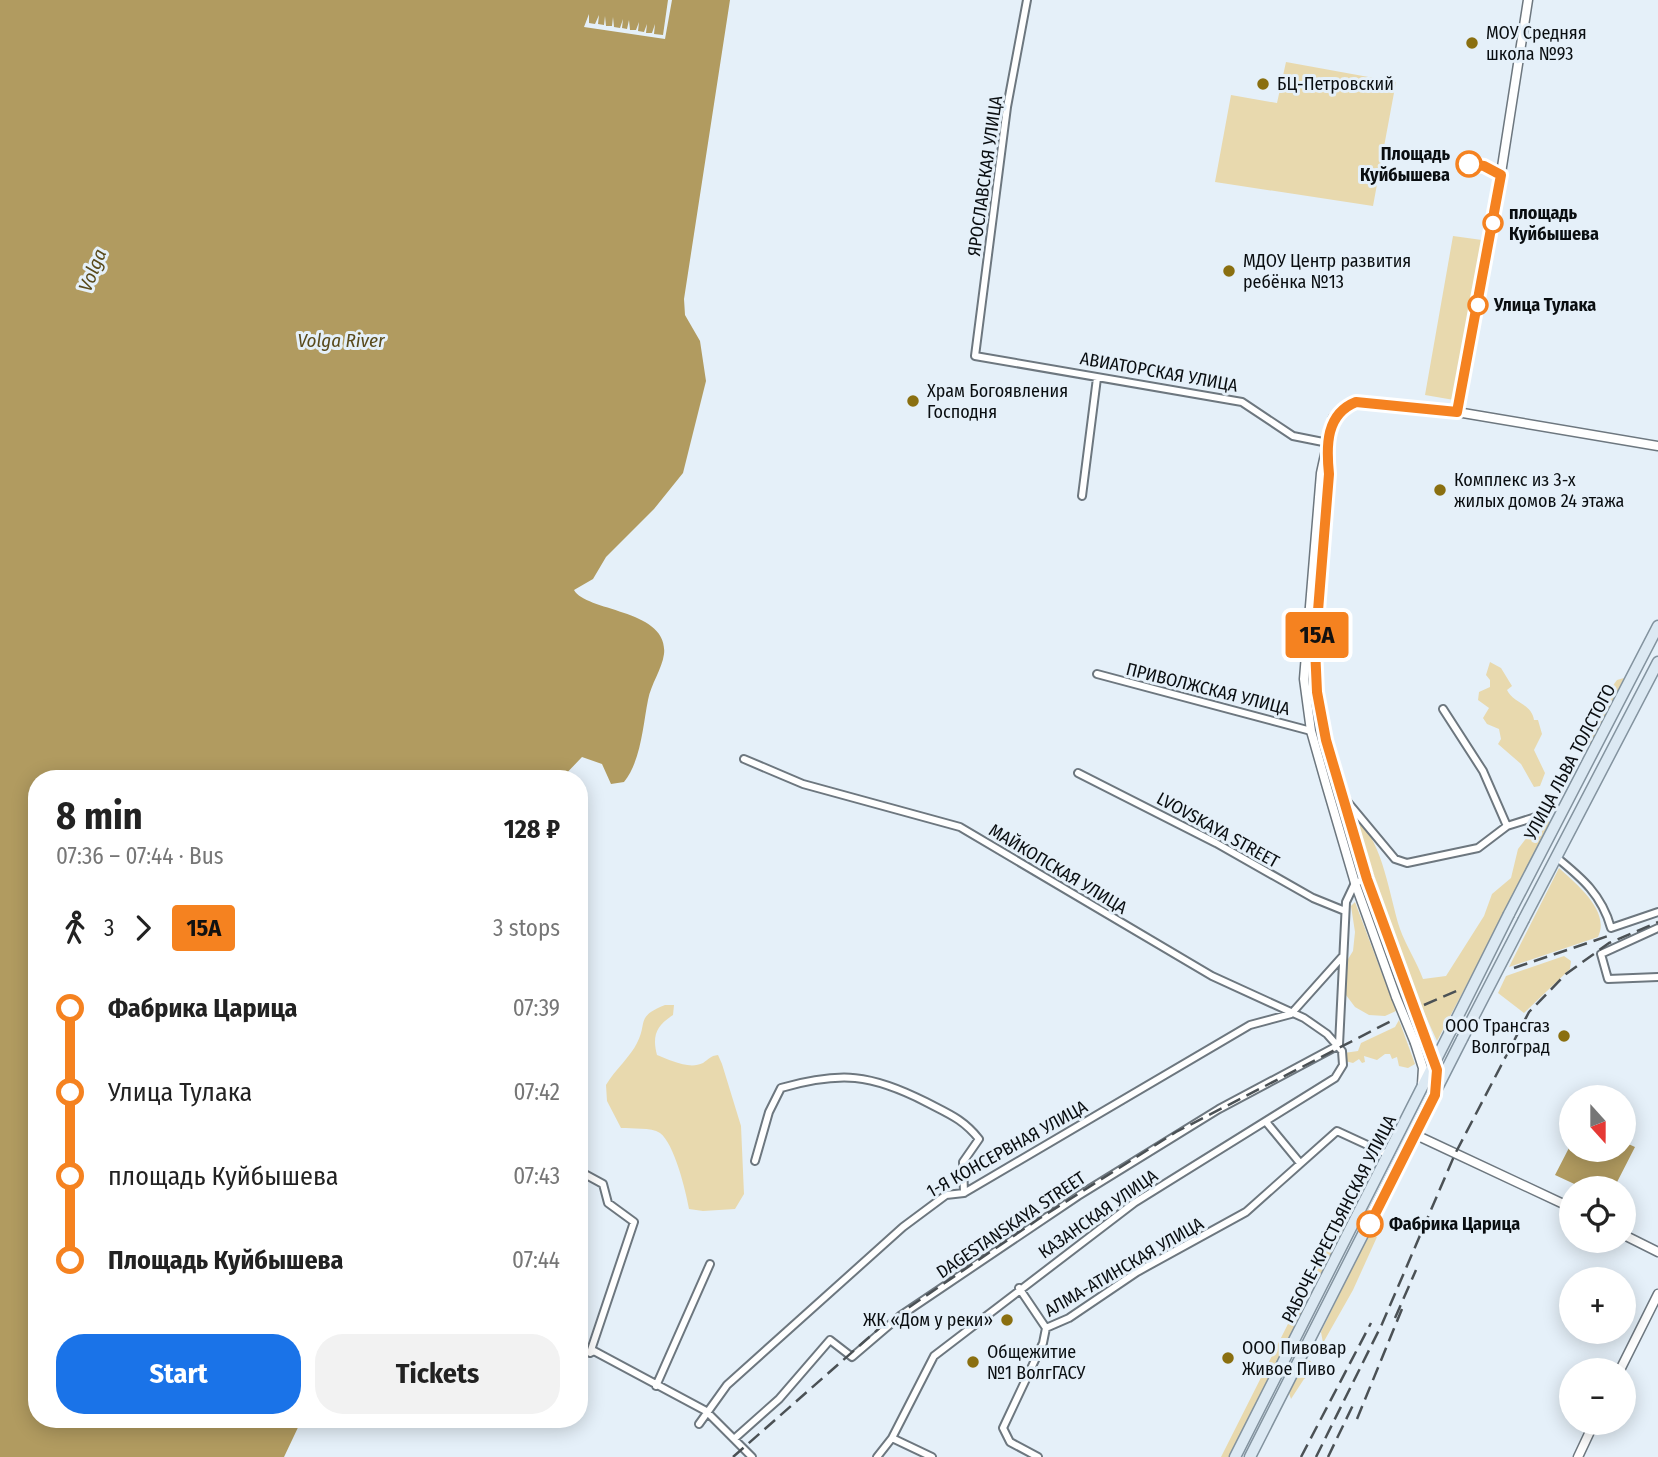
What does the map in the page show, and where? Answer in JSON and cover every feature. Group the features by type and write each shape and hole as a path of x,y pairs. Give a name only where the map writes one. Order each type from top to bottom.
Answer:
{"main road":[{"name":"УЛИЦА ЛЬВА ТОЛСТОГО","path":"1450,1032 1658,626"},
{"name":"УЛИЦА ЛЬВА ТОЛСТОГО","path":"1462,1040 1658,662"},
{"name":"РАБОЧЕ-КРЕСТЬЯНСКАЯ УЛИЦА","path":"1235,1457 1434,1070 1450,1032"},
{"name":"РАБОЧЕ-КРЕСТЬЯНСКАЯ УЛИЦА","path":"1250,1457 1416,1135 1435,1095 1434,1070 1462,1040"}],"street":[{"name":"ЯРОСЛАВСКАЯ УЛИЦА","path":"975,356 1007,107 1027,0"},
{"path":"1457,412 1492,232 1528,0"},
{"name":"АВИАТОРСКАЯ УЛИЦА","path":"975,356 1242,402 1293,436 1328,443"},
{"path":"1082,496 1097,378"},
{"path":"1434,1070 1426,1040 1406,992 1367,879 1326,740 1317,692 1315,648 1329,474 1327,454 1334,418 1345,406 1356,402 1457,412 1658,446"},
{"path":"1327,454 1321,473 1305,645 1304,679 1311,730 1355,883 1396,997 1415,1043 1434,1070"},
{"name":"ПРИВОЛЖСКАЯ УЛИЦА","path":"1097,674 1311,730"},
{"path":"1443,709 1483,771 1507,826"},
{"name":"МАЙКОПСКАЯ УЛИЦА","path":"744,759 803,784 960,827 1212,976 1304,1018 1339,1045"},
{"name":"LVOVSKAYA STREET","path":"1078,773 1216,843 1313,898 1345,911"},
{"path":"1342,795 1395,859 1407,863 1478,848 1507,826 1542,815"},
{"path":"1556,857 1581,876 1600,897 1611,928 1658,912"},
{"path":"1355,883 1367,879"},
{"name":"КАЗАНСКАЯ УЛИЦА","path":"877,1457 892,1438 934,1356 1019,1288 1134,1203 1268,1123 1335,1078 1343,1065 1339,1045 1342,1032 1345,911 1355,883"},
{"path":"1658,928 1601,954 1608,979 1658,977"},
{"path":"1291,1014 1342,957"},
{"name":"1-Я КОНСЕРВНАЯ УЛИЦА","path":"699,1424 727,1385 903,1227 946,1195 964,1193 1250,1025 1291,1014"},
{"path":"1426,1040 1434,1048 1443,1045"},
{"name":"DAGESTANSKAYA STREET","path":"734,1439 779,1399 830,1340 852,1357 900,1316 1078,1196 1219,1109 1339,1045"},
{"path":"755,1161 769,1112 781,1088 820,1077 856,1077 906,1090 966,1122 979,1139 963,1162 964,1193"},
{"path":"1268,1123 1300,1163"},
{"name":"АЛМА-АТИНСКАЯ УЛИЦА","path":"1038,1457 1010,1442 1003,1428 1043,1343 1046,1328 1069,1318 1137,1272 1246,1212 1337,1131 1389,1155"},
{"path":"1416,1135 1559,1202"},
{"path":"588,1176 603,1184 608,1203 634,1222 590,1353 594,1350 706,1411 752,1457"},
{"path":"1636,1241 1658,1252"},
{"path":"656,1386 710,1264"},
{"path":"1019,1288 1046,1328"},
{"path":"1626,1358 1658,1294"},
{"path":"1577,1457 1588,1435"},
{"path":"892,1438 932,1457"}],"shaded area":[{"path":"1286,62 1396,82 1373,206 1215,182 1231,95 1277,103"},
{"path":"1453,236 1482,240 1454,400 1425,395"},
{"path":"1490,662 1501,668 1512,686 1507,690 1510,694 1530,710 1534,720 1538,720 1542,734 1534,750 1545,773 1540,786 1534,787 1521,764 1498,744 1501,739 1499,729 1487,724 1483,718 1489,708 1478,700 1479,692 1490,687 1490,680 1486,675"},
{"path":"1624,678 1591,745 1591,729 1598,711 1617,680"},
{"path":"1541,819 1552,823 1437,1041 1406,973 1384,913 1358,822 1367,831 1380,856 1400,929 1423,979 1446,976 1484,916 1492,894 1511,878 1518,849"},
{"path":"1559,868 1596,908 1601,927 1598,937 1509,967"},
{"path":"1355,902 1396,1011 1385,1016 1369,1015 1355,1007 1346,995 1345,964 1353,951 1355,932 1351,906"},
{"path":"1564,956 1571,961 1570,969 1524,1013 1498,993 1506,976"},
{"path":"665,1005 674,1005 673,1015 663,1023 655,1037 657,1055 680,1064 698,1065 718,1055 722,1064 741,1126 744,1194 735,1209 689,1209 679,1168 665,1138 652,1130 621,1128 607,1101 606,1085 634,1048 646,1017"},
{"path":"1399,1020 1415,1064 1408,1068 1399,1066 1397,1057 1392,1059 1390,1054 1377,1060 1364,1056 1365,1062 1362,1063 1359,1059 1353,1063 1345,1061 1344,1053 1358,1051 1361,1043 1395,1027"},
{"path":"1346,1211 1356,1216 1324,1277 1314,1272"},
{"path":"1369,1233 1377,1237 1353,1290 1323,1343 1321,1332"},
{"path":"1297,1306 1306,1310 1232,1457 1221,1457"},
{"path":"1305,1358 1313,1363 1313,1373 1304,1379 1291,1399 1289,1393"}],"water":[{"name":"Volga River","path":"0,0 730,0 684,299 685,315 700,341 706,381 683,473 654,509 606,557 593,579 574,590 594,603 641,620 654,628 662,639 663,660 649,694 638,753 624,782 611,784 602,764 582,757 570,770 28,770 28,1428 298,1428 284,1457 0,1457"},
{"path":"1562,1162 1627,1162 1620,1176 1555,1175"}],"pier":[{"path":"668,0 672,0 665,39 584,27 589,14 589,23 595,24 599,15 598,24 604,25 605,16 606,26 612,26 613,17 614,27 620,28 623,19 622,28 627,29 629,20 630,30 636,30 639,22 638,31 644,32 647,24 646,33 652,33 655,24 654,34 663,35"}],"railway":[{"path":"1316,1457 1382,1324 1455,1154 1529,1012 1566,974 1609,943 1658,922"},
{"path":"1514,968 1611,935"},
{"path":"1424,1005 1461,989"},
{"path":"733,1457 883,1325 1040,1218 1176,1132 1393,1020"},
{"path":"1395,1318 1416,1270"},
{"path":"1357,1419 1402,1309"},
{"path":"1301,1457 1371,1323"},
{"path":"1328,1457 1354,1403"}],"bus line":[{"name":"15А","path":"1370,1224 1435,1095 1437,1070 1406,992 1367,879 1326,740 1317,692 1315,648 1329,474 1328,443 1334,418 1345,406 1356,402 1457,412 1501,175 1484,166 1469,164"}],"place":[{"name":"МОУ Средняя школа №93","path":"1472,43"},
{"name":"БЦ-Петровский","path":"1263,84"},
{"name":"Площадь Куйбышева","path":"1469,164"},
{"name":"площадь Куйбышева","path":"1493,223"},
{"name":"МДОУ Центр развития ребёнка №13","path":"1229,271"},
{"name":"Улица Тулака","path":"1478,305"},
{"name":"Храм Богоявления Господня","path":"913,401"},
{"name":"Комплекс из 3-х жилых домов 24 этажа","path":"1440,490"},
{"name":"ООО Трансгаз Волгоград","path":"1564,1036"},
{"name":"Фабрика Царица","path":"1370,1224"},
{"name":"ЖК «Дом у реки»","path":"1007,1320"},
{"name":"ООО Пивовар Живое Пиво","path":"1228,1358"},
{"name":"Общежитие №1 ВолгГАСУ","path":"973,1362"}],"water label":[{"name":"Volga","path":"92,270"}]}
